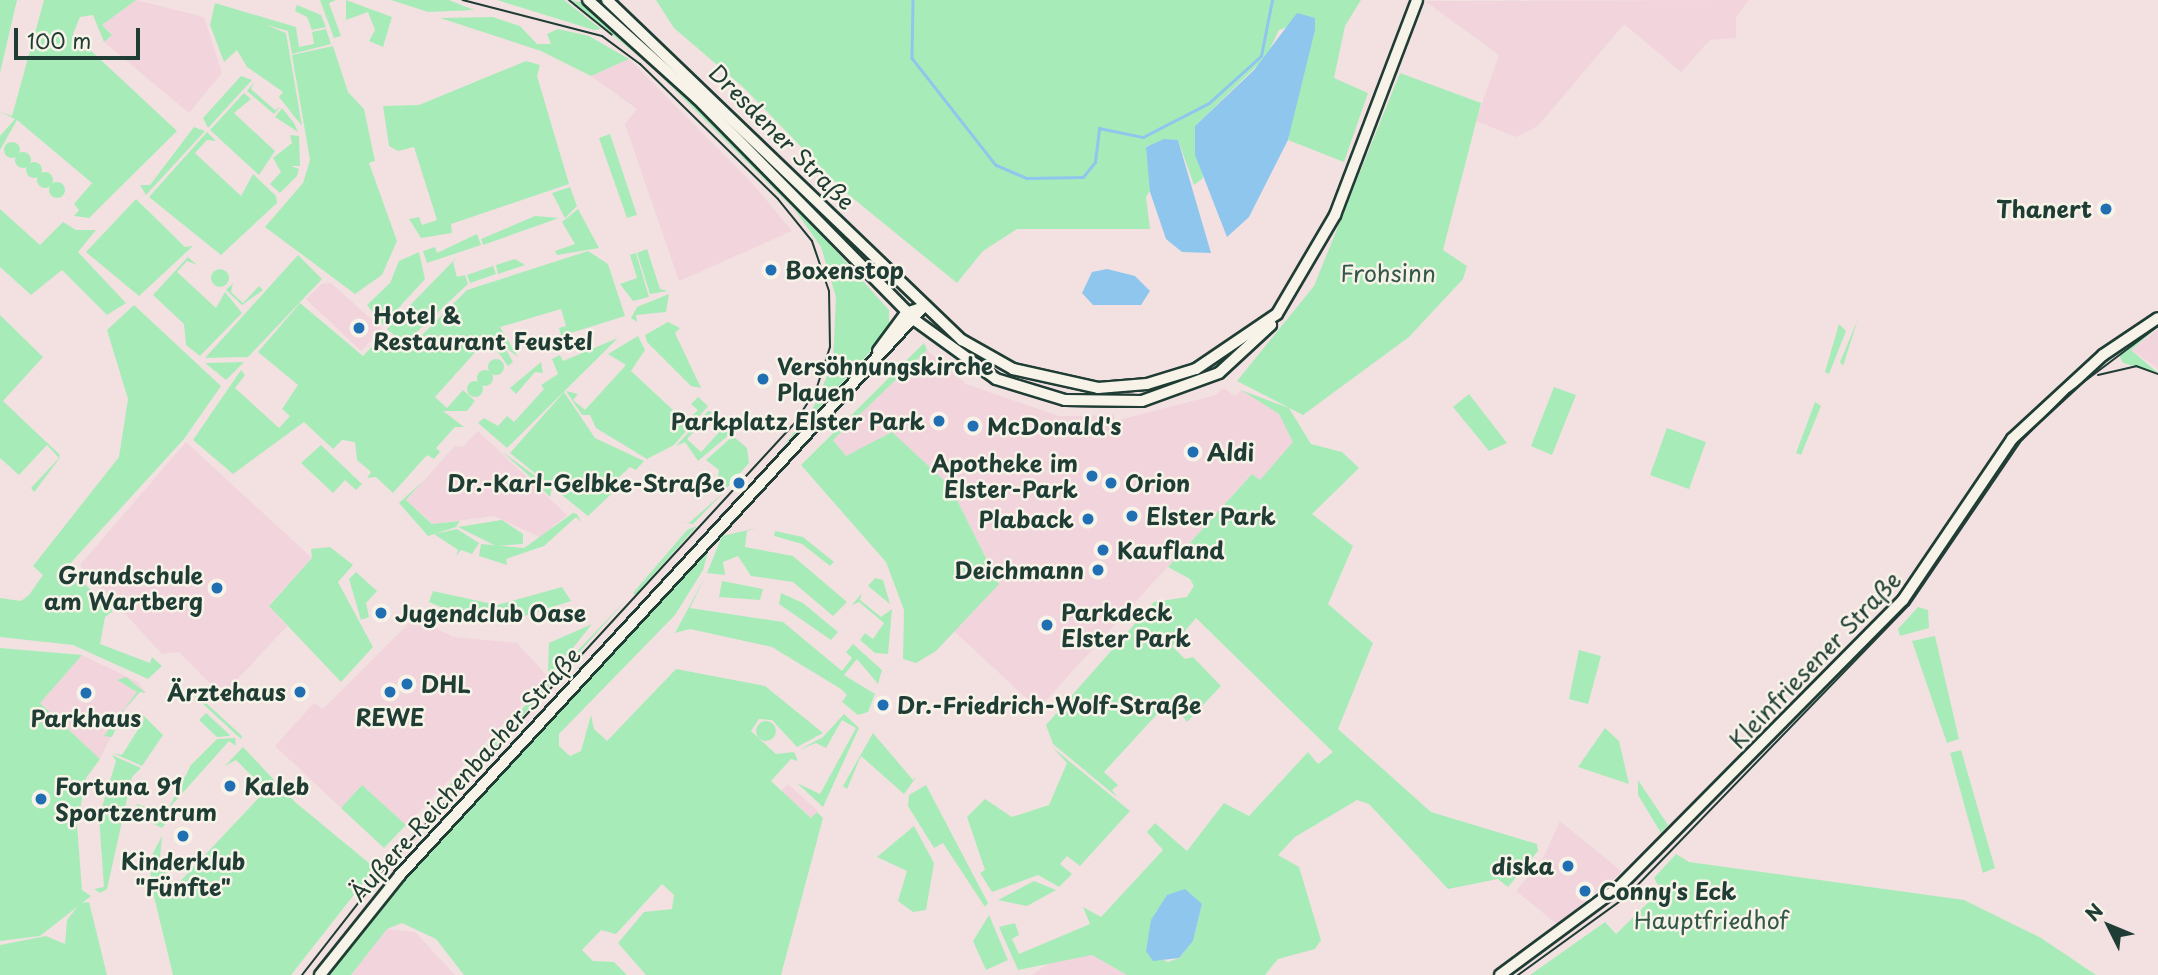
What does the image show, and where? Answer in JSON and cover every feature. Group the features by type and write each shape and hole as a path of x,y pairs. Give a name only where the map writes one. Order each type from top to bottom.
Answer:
{"main road":[{"path":"588,0 697,98 906,313 965,362 1011,385 1079,402 1162,397 1234,363 1277,314 1335,215 1417,0"},
{"name":"Dresdener Straße","path":"607,0 923,307"},
{"path":"923,307 1003,365 1056,383 1098,388 1147,384 1196,369 1277,314"}],"street":[{"path":"906,313 923,307"},
{"name":"Äußere Reichenbacher Straße","path":"320,975 409,864 874,359 916,321 923,307"},
{"name":"Äußere Reichenbacher Straße","path":"874,359 906,313"},
{"name":"Kleinfriesener Straße","path":"1500,975 1629,878 1903,600 2012,439 2103,355 2158,318"}],"shaded area":[{"path":"136,0 204,17 222,73 189,113 104,42 112,34 102,25"},
{"path":"1749,0 1736,17 1736,38 1710,40 1681,72 1624,24 1538,126 1516,137 1476,121 1499,55 1425,1"},
{"path":"629,59 753,184 792,231 679,281 625,124 637,109 591,76"},
{"path":"331,283 382,329 361,351 306,299 321,284"},
{"path":"2158,329 2158,368 2131,350"},
{"name":"Elster Park","path":"927,350 966,384 1059,416 1114,415 1115,421 1216,395 1223,388 1235,396 1241,390 1279,414 1294,442 1260,480 1252,474 1038,709 954,631 999,583 952,490 846,456 833,440"},
{"path":"478,431 567,515 540,537 494,516 433,524 406,500 455,446 463,447"},
{"path":"186,442 312,558 269,605 287,626 222,696 179,652 162,654 80,565"},
{"path":"415,617 453,637 517,643 548,677 406,825 362,785 341,808 275,746 314,703 323,709"},
{"path":"82,655 138,682 146,693 140,692 124,710 100,759 39,702"},
{"path":"788,784 818,811 812,818 781,791"},
{"path":"1560,821 1622,872 1557,924 1516,891 1543,858"},
{"path":"387,929 415,932 455,975 351,975"},
{"path":"1092,955 1127,975 1032,975 1052,961"}],"green space":[{"path":"0,0 17,0 0,73"},
{"path":"44,0 136,0 102,25 112,35 104,42 93,15 80,17 73,34 177,131 89,218 74,216 79,210 74,204 92,183 17,120 0,150 0,136 15,119 0,112 12,116"},
{"path":"320,0 336,0 329,3 341,36 334,38"},
{"path":"346,0 392,17 383,47 369,41 375,30 368,12 346,20"},
{"path":"391,0 449,0 474,10 428,12"},
{"path":"497,0 564,0 601,29 594,30"},
{"path":"571,0 584,3 667,75 782,191 889,310 889,324 869,353 782,448 814,406 833,362 836,297 821,247 795,210 655,70"},
{"path":"656,0 1361,0 1345,26 1334,78 1368,93 1344,162 1288,140 1315,18 1279,30 1266,57 1195,126 1203,178 1194,185 1178,140 1146,146 1153,186 1146,197 1150,229 1017,229 983,251 957,283 844,191 744,88 674,28"},
{"path":"215,3 296,27 299,47 314,44 312,32 326,29 331,44 292,54 288,31 266,25 286,33 302,126 279,97 283,92 247,67 237,50 224,62 210,25"},
{"path":"297,5 321,15 326,27 312,30 307,17 295,11"},
{"path":"493,17 520,26 537,44 551,44 547,34 558,29 589,36 629,59 591,76 541,51 440,18"},
{"path":"333,46 348,92 364,109 375,161 369,163 397,241 382,275 355,294 265,227 303,183 310,160 292,55"},
{"path":"526,61 540,65 537,76 569,184 451,224 452,233 421,238 409,219 419,217 422,225 437,220 414,147 398,151 389,146 383,106 419,105"},
{"name":"Frohsinn","path":"1400,73 1481,103 1443,250 1467,266 1463,279 1409,337 1303,415 1237,381 1314,286"},
{"path":"241,76 252,80 208,128 203,118"},
{"path":"254,82 251,89 275,110 280,107 274,114 247,91"},
{"path":"244,93 251,99 234,113 275,151 259,175 210,130"},
{"path":"282,108 294,123 298,132 275,117"},
{"path":"194,127 205,131 146,195 140,185 150,185"},
{"path":"207,132 216,141 207,140 195,153 241,196 253,174 276,196 277,203 221,255 149,197"},
{"path":"610,134 637,215 627,218 599,138"},
{"path":"290,135 299,136 300,166 291,166 299,169 297,176 280,193 270,184 281,172 273,158 292,143"},
{"path":"9,142 15,142 20,150 18,156 9,158 4,153 4,147"},
{"path":"20,152 26,152 31,160 29,166 20,168 15,163 15,157"},
{"path":"31,162 37,162 42,170 40,176 31,178 26,173 26,167"},
{"path":"42,172 48,172 53,180 51,186 42,188 37,183 37,177"},
{"path":"54,182 60,182 65,190 63,196 54,198 49,193 49,187"},
{"path":"570,187 577,206 565,218 552,193"},
{"path":"136,199 185,247 193,246 139,296 86,252"},
{"path":"0,209 40,245 63,222 76,230 96,230 78,252 126,303 107,315 62,270 31,295 0,267"},
{"path":"578,209 599,248 557,255 555,251 575,244 562,222"},
{"path":"535,216 559,218 483,245 481,239"},
{"path":"477,234 481,245 427,263 423,251 435,247 437,253"},
{"path":"647,249 660,289 668,291 650,294 637,253"},
{"path":"588,251 608,264 625,316 561,336 559,328 566,326 561,309 500,327 518,357 504,346 513,362 508,366 488,338 435,397 447,408 463,390 475,401 467,411 443,411 464,427 455,427 436,448 440,452 434,459 427,455 393,493 376,477 367,478 371,472 357,460 355,442 342,440 333,449 304,422 233,474 193,440 241,370 245,375 235,388 279,428 290,416 282,409 298,385 258,352 300,303 363,356 385,333 406,351 467,290"},
{"path":"419,252 425,279 383,325 367,305 390,283 399,261"},
{"path":"636,253 649,297 633,301 620,284 637,278 630,255"},
{"path":"298,255 322,279 248,357 205,358"},
{"path":"459,255 453,262 457,277 465,275 468,284 404,344 387,329"},
{"path":"188,257 197,265 187,261 177,272 216,308 225,292 242,313 200,356 186,345 184,324 153,295"},
{"path":"515,259 525,265 498,274 496,265"},
{"path":"493,266 496,274 470,283 467,275"},
{"path":"220,269 226,272 229,278 226,284 220,287 214,284 211,278 214,272"},
{"path":"233,283 231,292 243,303 259,286 263,290 242,305 226,290"},
{"path":"669,294 666,312 636,315 637,322 631,318 637,307"},
{"path":"134,305 221,386 184,439 67,567 113,611 105,617 100,644 150,663 152,657 162,666 148,679 73,645 0,637 0,598 21,601 29,595 43,575 33,566 119,457 128,399 107,330"},
{"path":"0,315 43,357 3,401 60,455 59,459 34,492 31,488 59,458 47,445 19,475 0,458"},
{"path":"1858,319 1843,366 1840,362"},
{"path":"668,322 680,328 675,333 701,388 691,386 647,342 645,335"},
{"path":"1839,324 1846,331 1829,374 1825,372"},
{"path":"2158,327 2131,350 2158,373 2123,363 2119,355"},
{"path":"638,336 645,350 631,371 686,422 698,410 691,404 698,397 708,406 674,445 647,459 596,428 590,415 582,415 566,391 578,394 573,400 585,410 626,365 608,354"},
{"path":"618,338 507,448 478,423 484,418 498,426 507,416 514,422 544,389 541,385 558,374 552,359 560,355 563,361"},
{"path":"924,343 927,350 833,440 846,456 892,432 950,486 999,584 936,651 916,663 903,659 904,610 886,562 801,465"},
{"path":"496,359 502,361 502,373 496,375 490,373 488,367 490,361"},
{"path":"244,362 226,380 205,363"},
{"path":"541,362 543,373 535,372 516,394 510,388"},
{"path":"485,370 491,372 491,384 485,386 479,384 477,378 479,372"},
{"path":"475,381 481,383 481,395 475,397 469,395 467,389 469,383"},
{"path":"1554,387 1576,395 1552,455 1531,446"},
{"path":"1241,390 1289,408 1311,444 1342,452 1359,468 1312,514 1353,546 1328,604 1373,643 1338,729 1431,812 1537,844 1538,851 1508,887 1498,879 1448,889 1369,804 1357,800 1295,837 1278,855 1299,867 1321,940 1315,949 1278,959 1265,975 1127,975 1092,955 1018,970 999,927 1015,923 1019,935 1012,939 1019,954 1090,924 1083,907 1101,917 1163,850 1147,832 1155,823 1187,851 1224,803 1249,816 1308,752 1318,764 1333,752 1196,618 1172,646 1185,659 1193,657 1221,686 1187,722 1170,700 1104,772 1118,785 1112,790 1117,797 1053,744 1046,725 1154,602 1187,597 1194,586 1190,579 1168,567 1252,474 1260,480 1293,442 1279,414","holes":["1202,904 1193,941 1179,958 1168,962 1146,951 1156,911"]},
{"path":"564,392 595,438 644,461 636,470 630,467 618,478 623,483 588,516 510,453"},
{"path":"1469,394 1507,443 1489,451 1453,407"},
{"path":"1815,402 1821,406 1801,455 1796,453"},
{"path":"708,411 718,414 711,413 687,439 701,452 723,428 722,421 730,434 698,461 685,442 676,446"},
{"path":"1667,428 1706,442 1689,489 1650,475"},
{"path":"733,436 747,448 749,463 726,489 716,490 719,470 706,460"},
{"path":"321,445 362,484 356,490 345,480 333,493 301,463"},
{"path":"501,451 552,488 550,497 525,472"},
{"path":"422,482 406,500 432,524 460,521 456,527 428,536 399,503"},
{"path":"724,492 693,524 680,522 689,523"},
{"path":"573,513 577,514 581,522 576,517 544,546 506,559 507,565 479,556 481,544 524,548"},
{"path":"502,520 523,534 523,544 496,546 458,527"},
{"path":"697,526 635,595 633,593 687,530"},
{"path":"757,528 747,531 745,547 793,556 847,602 833,616 793,582 751,576 738,556 723,562 725,575 707,573 722,536"},
{"path":"457,529 479,543 472,554 461,550 456,556 458,550 434,534"},
{"path":"775,531 803,537 834,562 830,566 802,544 774,536"},
{"path":"711,541 703,570 675,615 559,734 559,746 570,756 581,751 591,715 594,729 607,741 676,669 765,686 823,733 797,747 772,720 759,719 751,731 776,754 794,752 798,761 791,759 771,781 811,818 817,812 823,818 781,975 646,975 618,943 644,912 672,909 674,895 662,884 616,934 601,930 582,950 593,961 614,962 627,975 464,975 436,939 402,923 387,929 351,975 325,975 372,914"},
{"path":"330,547 353,565 338,582 373,647 341,682 269,606 312,558 311,549"},
{"path":"356,572 377,591 366,603 369,617 361,620 349,579"},
{"path":"875,578 883,580 890,604 868,586"},
{"path":"704,579 690,608 783,622 842,671 852,658 846,652 853,644 882,670 878,684 857,659 844,675 875,694 868,712 858,715 842,702 847,695 841,689 772,647 690,629 675,633"},
{"path":"722,581 763,589 760,600 719,597"},
{"path":"562,587 571,601 506,622 467,618 429,602 433,591 497,605"},
{"path":"781,593 803,603 838,632 831,640 779,604"},
{"path":"862,593 860,600 881,617 892,609 888,654 875,653 860,640 865,633 873,639 884,623 859,602 852,605"},
{"path":"627,599 455,791 450,786 430,805"},
{"path":"1918,607 1928,610 1929,628 1900,636 1898,629"},
{"path":"592,624 553,673 548,671 549,643"},
{"path":"1935,636 1959,739 1947,743 1912,641"},
{"name":"Fortuna 91 Sportzentrum","path":"0,648 82,655 40,703 100,759 86,778 77,825 82,890 91,896 40,936 0,941"},
{"path":"1579,650 1601,656 1588,704 1569,699"},
{"path":"126,677 146,693 140,692 124,710 112,737 104,736 137,692 117,680"},
{"path":"192,690 242,736 241,739 189,691"},
{"path":"141,713 163,735 142,766 113,753 122,755 144,720"},
{"path":"206,713 230,735 217,737 199,720"},
{"path":"844,714 859,728 823,807 797,783 820,794 856,728 842,720 826,748 816,743 799,750 823,737"},
{"path":"766,721 773,724 776,731 773,738 766,741 759,738 756,731 759,724"},
{"path":"1605,728 1619,741 1629,784 1578,767"},
{"path":"873,733 913,780 917,776 904,794 861,756 847,789 843,786"},
{"path":"235,738 236,746 229,741 170,807 172,816 167,811 191,765 217,739"},
{"path":"243,747 295,802 375,868 291,975 173,975 150,880 153,853 162,836 160,859 172,890 266,790 236,760 225,766"},
{"path":"1052,747 1130,811 1080,866 1067,856 1060,864 1072,874 1059,887 1038,875 992,892 980,873 985,870 967,817 985,799 1012,817 1049,805 1067,763"},
{"path":"1961,750 1995,868 1983,873 1950,753"},
{"path":"112,755 141,768 132,777 107,889 100,893 94,889 104,887 99,817 116,761"},
{"path":"1638,780 1668,825 1661,833 1638,795"},
{"path":"362,785 406,825 384,848 341,808"},
{"path":"926,785 988,903 985,907 943,843 934,848 908,806 909,795"},
{"path":"137,804 171,817 162,828 135,814"},
{"path":"914,826 934,863 926,910 913,912 898,901 907,871 877,857"},
{"name":"Hauptfriedhof","path":"1676,854 1689,862 1964,900 2041,938 2096,975 1530,975 1605,922 1616,934 1661,890 1654,878"},
{"path":"1034,881 1056,890 1027,906 998,900"},
{"path":"89,902 107,975 0,975 0,945 46,936 65,944 67,920 80,903"},
{"path":"989,915 1008,960 986,970 973,941"}],"water":[{"path":"1297,13 1315,18 1315,30 1288,140 1249,217 1227,237 1195,155 1195,126 1254,70"},
{"path":"1164,139 1178,140 1211,253 1182,252 1166,239 1150,192 1146,147"},
{"path":"1107,269 1135,276 1150,291 1141,305 1093,305 1082,293 1092,272"},
{"path":"1185,889 1202,904 1193,941 1179,958 1153,961 1146,951 1151,920 1167,895"}],"waterway":[{"path":"913,0 912,58 996,165 1027,178 1083,177 1095,162 1099,128 1143,137 1209,103 1261,56 1272,0"}],"tram line":[{"path":"302,975 388,865 794,424 816,390 830,347 829,291 812,241 778,199 640,64 602,36 463,0"},
{"path":"569,0 612,35"},
{"path":"1518,975 1627,896 1909,605 2020,442 2069,393 2158,326"},
{"path":"2098,375 2136,366 2158,374"}],"place":[{"name":"Thanert","path":"2106,209"},
{"name":"Boxenstop","path":"771,270"},
{"name":"Hotel & Restaurant Feustel","path":"359,328"},
{"name":"Versöhnungskirche Plauen","path":"763,379"},
{"name":"Parkplatz Elster Park","path":"939,421"},
{"name":"McDonald's","path":"973,426"},
{"name":"Aldi","path":"1193,452"},
{"name":"Apotheke im Elster-Park","path":"1092,476"},
{"name":"Dr.-Karl-Gelbke-Straße","path":"739,483"},
{"name":"Orion","path":"1111,483"},
{"name":"Elster Park","path":"1132,516"},
{"name":"Plaback","path":"1088,519"},
{"name":"Kaufland","path":"1103,550"},
{"name":"Deichmann","path":"1098,570"},
{"name":"Grundschule am Wartberg","path":"217,588"},
{"name":"Jugendclub Oase","path":"381,613"},
{"name":"Parkdeck Elster Park","path":"1047,625"},
{"name":"DHL","path":"407,684"},
{"name":"Ärztehaus","path":"300,692"},
{"name":"REWE","path":"390,692"},
{"name":"Parkhaus","path":"86,693"},
{"name":"Dr.-Friedrich-Wolf-Straße","path":"883,705"},
{"name":"Kaleb","path":"230,786"},
{"name":"Fortuna 91 Sportzentrum","path":"41,799"},
{"name":"Kinderklub \"Fünfte\"","path":"183,836"},
{"name":"diska","path":"1568,866"},
{"name":"Conny's Eck","path":"1585,891"}]}
